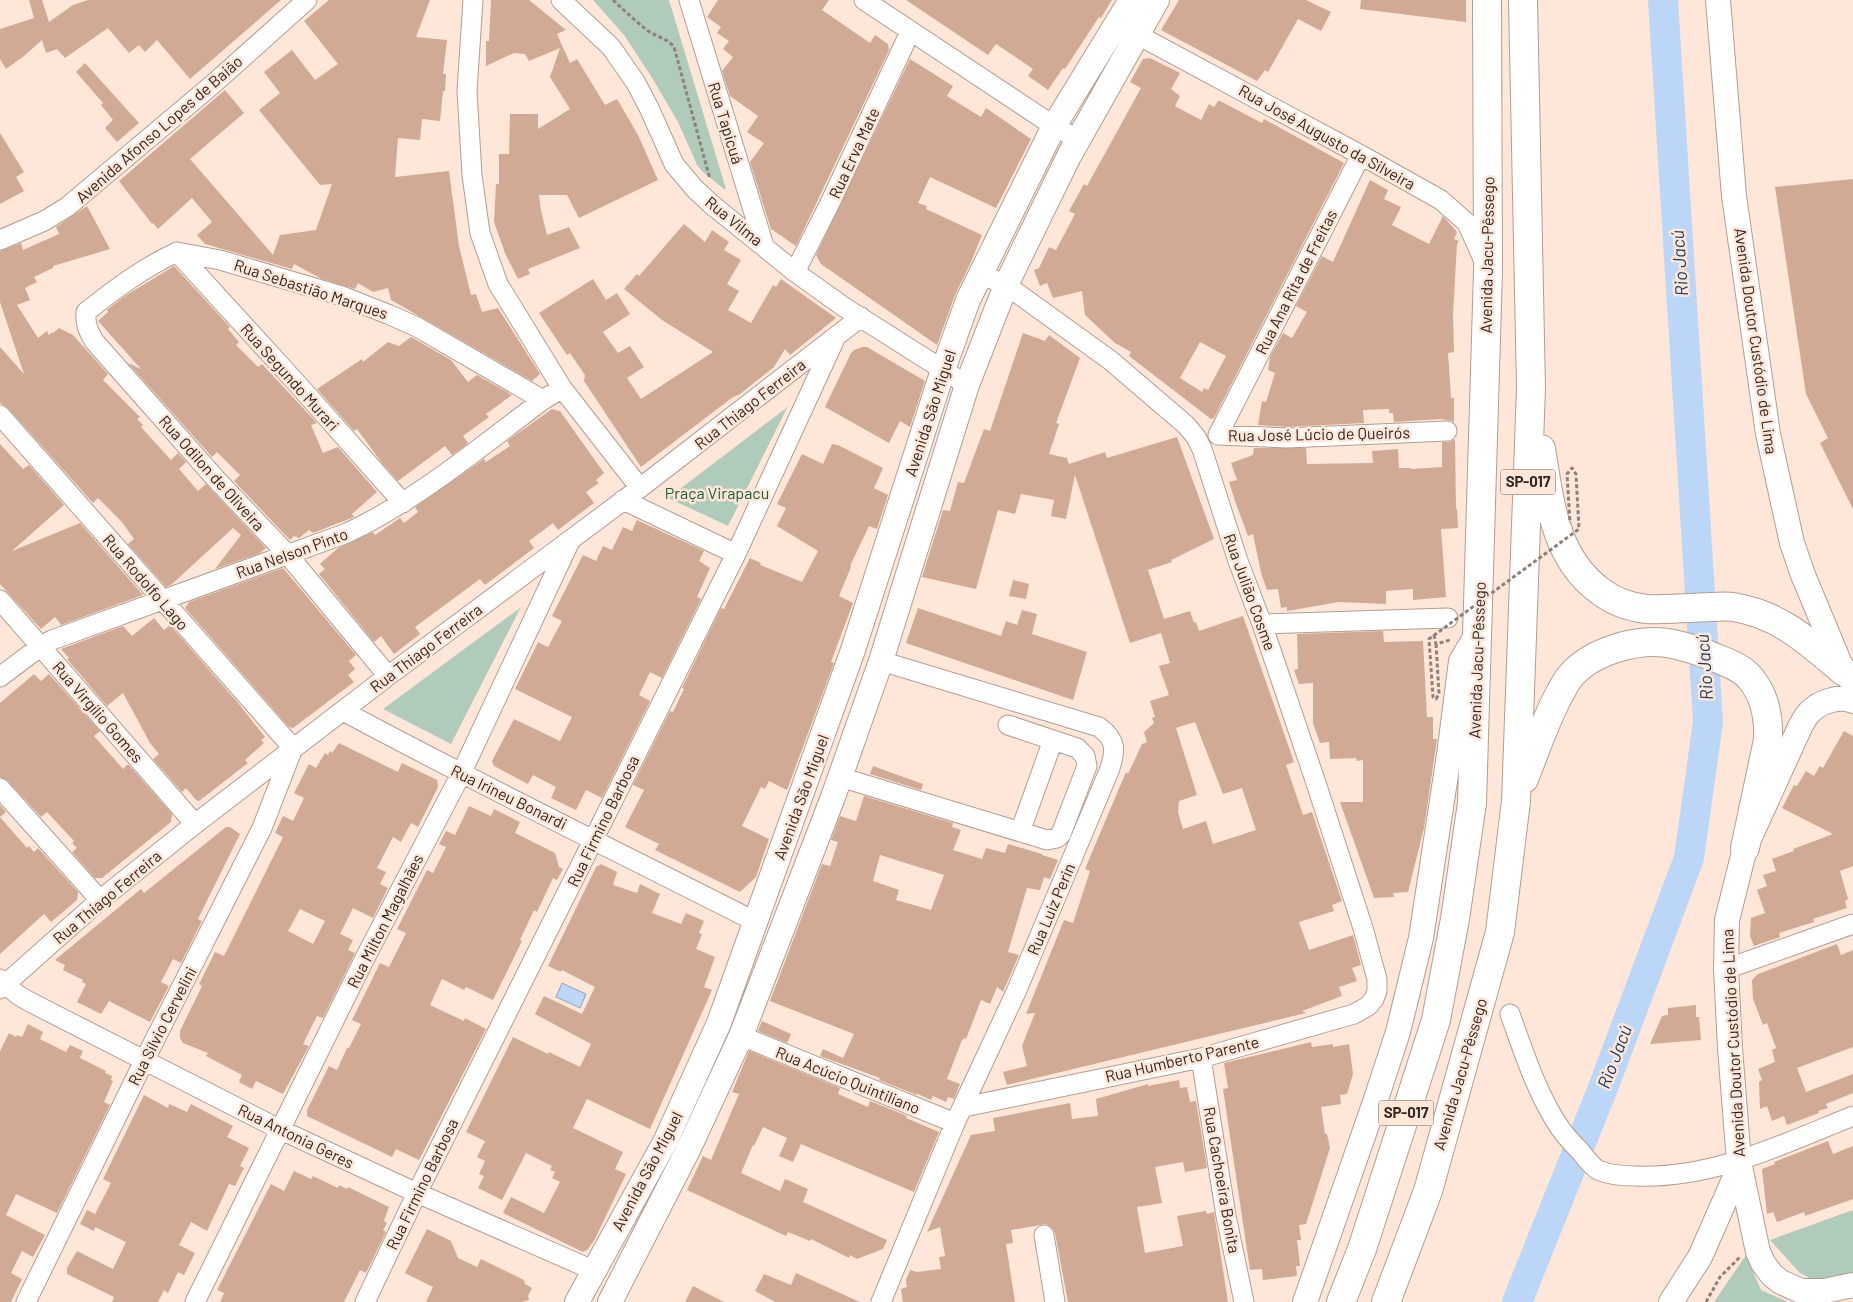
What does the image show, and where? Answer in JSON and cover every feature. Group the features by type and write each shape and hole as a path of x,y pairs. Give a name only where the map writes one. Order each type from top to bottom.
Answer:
{"highway":[{"name":"Avenida Jacu-Pêssego","path":"1341,1302 1362,1249 1436,1020 1455,919 1472,803 1488,270 1486,0"},
{"name":"Avenida Jacu-Pêssego","path":"1386,1302 1428,1191 1500,932 1516,801 1531,388 1523,0"},
{"path":"1531,388 1553,519 1566,552 1579,571 1592,585 1609,597 1628,605 1645,609 1732,606 1762,615 1782,623 1810,643 1848,676"},
{"path":"1516,801 1554,704 1568,678 1596,656 1615,648 1637,644 1671,643 1699,651 1742,670 1751,679 1764,702 1768,740 1745,848"}],"main road":[{"name":"Avenida São Miguel","path":"577,1302 666,1140 719,1023 853,650 943,370 968,300 1054,126 1131,0"},
{"name":"Avenida São Miguel","path":"610,1302 685,1156 741,1036 840,777 881,661 967,385 1006,285 1077,139 1156,0"},
{"name":"Avenida Doutor Custódio de Lima","path":"1718,0 1734,196 1768,434 1792,543 1803,575 1848,676"},
{"path":"1305,1302 1376,1102 1398,1032 1421,938 1448,764 1461,660 1478,633"},
{"name":"Avenida Doutor Custódio de Lima","path":"1853,701 1848,699 1832,700 1820,704 1809,713 1800,726 1745,848 1727,920 1726,969 1739,1165 1758,1252 1772,1275 1786,1285 1801,1291 1824,1291 1853,1285"},
{"path":"1671,1302 1700,1257 1739,1165"},
{"path":"1846,1302 1853,1299"}],"street":[{"name":"Avenida Afonso Lopes de Baião","path":"0,240 44,221 67,207 212,85 307,0"},
{"path":"473,0 468,91 472,175 480,233 498,284 562,388 640,488"},
{"name":"Rua Vilma","path":"561,0 611,48 636,83 674,164 683,177 711,204 795,272 967,385"},
{"name":"Rua Tapicuá","path":"689,0 764,246"},
{"path":"864,0 1054,126 1077,139"},
{"name":"Rua Erva Mate","path":"795,272 829,205 910,32"},
{"name":"Rua José Augusto da Silveira","path":"1136,34 1361,154 1441,200 1467,223 1488,270"},
{"name":"Rua Ana Rita de Freitas","path":"1231,410 1361,154"},
{"name":"Rua Odilon de Oliveira","path":"177,252 156,262 123,283 86,312 85,324 94,341 215,478 288,555 388,676"},
{"name":"Rua Sebastião Marques","path":"177,252 220,260 342,296 390,314 543,400"},
{"name":"Rua Segundo Murari","path":"177,252 403,503"},
{"path":"980,274 1006,285"},
{"name":"Rua Julião Cosme","path":"1006,285 1110,360 1186,425 1202,448 1238,561 1262,624 1360,919 1377,979"},
{"name":"Rua Thiago Ferreira","path":"2,984 100,900 195,824 388,676 640,488 861,317"},
{"name":"Rua Firmino Barbosa","path":"364,1302 736,554 836,338"},
{"name":"Rua Nelson Pinto","path":"0,677 52,640 163,602 347,533 403,503 562,388"},
{"name":"Rua José Lúcio de Queirós","path":"1231,410 1218,435 1287,438 1447,431"},
{"name":"Rua Rodolfo Lago","path":"0,415 293,748"},
{"path":"1196,437 1218,435"},
{"path":"623,500 736,554"},
{"name":"Rua Milton Magalhães","path":"195,1302 366,956 461,774 572,538"},
{"name":"Rua Virgílio Gomes","path":"0,600 195,824"},
{"path":"1262,624 1448,618"},
{"name":"Rua Luiz Perin","path":"881,661 1099,727 1108,734 1114,748 1114,757 1109,771 1016,992 960,1115 881,1302"},
{"name":"Rua Irineu Bonardi","path":"343,711 461,774 594,839 756,922"},
{"path":"840,777 1047,840 1057,838 1061,834 1087,766 1085,756 1077,748 1008,725"},
{"path":"1020,832 1053,740"},
{"name":"Rua Sílvio Cervelini","path":"26,1302 144,1061 262,828 293,748"},
{"path":"0,788 100,900"},
{"path":"1726,969 1853,924"},
{"name":"Rua Humberto Parente","path":"960,1115 1201,1058 1354,1014 1368,1006 1374,999 1377,991 1377,979"},
{"name":"Rua Antonia Geres","path":"2,984 30,1002 280,1130 417,1193 595,1271"},
{"path":"1510,1014 1535,1083 1547,1108 1561,1130 1597,1170 1620,1176 1665,1176 1689,1174 1739,1165 1853,1116"},
{"name":"Rua Acúcio Quintiliano","path":"741,1036 960,1115"},
{"name":"Rua Cachoeira Bonita","path":"1201,1058 1226,1216 1244,1302"},
{"path":"1044,1235 1055,1302"}],"path":[{"path":"613,0 646,30 668,40 674,47 712,189 713,197 711,204"},
{"path":"1436,644 1439,694 1436,699 1433,697 1429,639 1579,529 1576,474 1572,468 1568,474 1570,523"},
{"path":"1706,1302 1720,1277 1739,1257 1747,1254"}],"green space":[{"path":"593,0 669,0 726,189 703,172 697,165 678,122 651,76 624,35"},
{"name":"Praça Virapacu","path":"788,406 728,526 668,498 785,409"},
{"path":"520,608 451,744 383,709"},
{"path":"1853,1210 1853,1273 1817,1283 1799,1272 1770,1240"},
{"path":"1746,1255 1761,1290 1788,1302 1714,1302"}],"water":[{"path":"562,983 586,994 580,1008 556,997"}],"building":[{"path":"29,0 42,0 49,22 73,5 88,0 281,0 190,79 157,40 145,52 139,45 129,53 108,28 65,58 57,49 46,53 42,40 6,69 0,59 0,29 34,18"},
{"path":"329,0 430,0 416,37 447,40 443,74 446,74 445,91 443,91 440,121 422,119 420,140 398,138 395,177 449,171 459,246 471,295 476,294 482,312 498,308 540,374 532,381 391,300 388,288 373,292 358,283 355,289 322,279 294,264 292,269 205,244 197,235 212,222 192,198 158,229 152,224 119,181 225,90 244,113 190,159 273,255 280,235 316,230 332,184 320,185 259,110 280,93 264,72 292,50 315,80 338,64 304,21"},
{"path":"491,0 529,0 566,30 557,34 570,63 577,59 605,105 617,99 638,135 658,180 579,218 567,195 539,195 547,235 569,227 580,248 528,269 530,274 518,279 505,253 494,222 496,184 499,184 499,154 509,154 510,114 538,114 538,129 570,109 550,77 560,48 529,61 525,54 514,53 486,66 486,41 489,41"},
{"path":"718,0 829,0 822,10 870,43 875,35 888,44 889,50 796,246 771,229 750,162 764,143 747,132 758,116 730,96 722,71 733,57 723,49 729,41 717,33 721,27 707,17"},
{"path":"906,0 1112,0 1065,69 1063,68 1048,90 1028,76 1033,69 996,44 988,55"},
{"path":"1179,0 1306,0 1331,12 1321,31 1298,19 1268,72 1265,70 1257,81 1161,30"},
{"path":"1361,0 1466,0 1466,22 1360,9"},
{"path":"1150,58 1180,73 1171,89 1180,96 1175,106 1201,120 1209,104 1214,107 1220,101 1262,123 1264,119 1344,163 1214,418 1211,419 1129,356 1131,352 1115,343 1085,315 1082,291 1053,298 1047,283 1040,286 1034,270 1039,268 1049,247 1056,250 1075,214 1069,211 1084,184 1087,186 1141,88 1130,82 1143,59","holes":["1200,342 1226,356 1208,390 1204,388 1202,392 1180,378"]},
{"path":"910,59 953,86 947,96 981,117 986,108 1031,139 996,208 930,177 918,203 927,206 926,209 982,235 955,295 937,345 821,264 816,255"},
{"path":"85,63 139,123 117,142 105,128 113,120 101,105 103,103 76,72"},
{"path":"0,133 24,172 16,177 24,191 0,204"},
{"path":"1853,179 1853,509 1820,443 1828,438 1806,394 1775,187"},
{"path":"1370,180 1388,190 1384,199 1401,207 1392,225 1429,244 1443,216 1457,232 1454,239 1459,241 1457,244 1453,314 1454,352 1448,353 1451,398 1454,398 1454,423 1441,419 1394,422 1393,413 1389,413 1389,409 1363,410 1364,423 1287,427 1258,425 1262,401 1266,402 1275,373 1268,370 1270,357 1283,333 1292,338 1307,312 1296,306 1322,256 1333,262"},
{"path":"87,206 110,249 53,266 53,268 34,277 37,282 25,288 30,300 17,305 38,338 47,331 49,335 59,328 73,335 108,374 103,380 140,417 137,419 143,425 141,427 171,460 178,453 186,462 179,469 198,491 206,484 266,548 260,553 215,569 241,535 233,528 172,584 166,587 128,544 134,539 122,522 98,498 93,503 8,408 0,403 0,347 24,374 0,302 0,251 21,243 23,250 59,234 56,227"},
{"path":"684,224 705,242 712,230 729,242 724,250 741,260 727,284 739,291 728,310 751,323 773,285 776,287 781,279 836,318 790,355 785,349 774,367 641,467 584,381 585,375 570,353 567,355 539,313 593,279 606,300 617,293 630,314 603,332 618,353 630,346 644,367 627,378 641,399 713,352 662,320 624,289 637,274 639,276"},
{"path":"174,266 230,327 228,329 239,342 236,345 258,367 262,364 317,423 311,425 323,453 338,447 377,492 352,514 354,517 313,533 309,530 299,538 294,536 290,540 234,481 240,475 217,452 212,457 128,363 141,369 98,321 108,312 107,310 125,296"},
{"path":"1023,333 1045,341 1049,335 1080,358 1056,423 1059,424 1049,454 1067,458 1069,464 1105,452 1107,458 1177,437 1214,539 1171,560 1172,562 1148,570 1164,619 1190,611 1199,631 1243,616 1294,762 1286,765 1303,815 1312,812 1342,901 1332,905 1334,911 1299,922 1309,950 1353,935 1361,965 1352,968 1357,981 1339,987 1342,996 1302,1011 1306,1013 1007,1085 1003,1072 1027,1066 1022,1046 1035,1013 1026,1014 1064,920 1073,923 1090,871 1085,869 1126,772 1128,774 1142,744 1147,742 1144,732 1154,723 1152,718 1155,717 1150,701 1169,695 1159,666 1170,663 1161,633 1130,643 1075,475 1066,519 1051,516 1054,500 1021,494 1015,514 998,510 976,589 922,577 943,510 950,511 958,482 964,483 984,429 990,431","holes":["1195,722 1223,794 1242,788 1256,830 1213,844 1206,821 1183,829 1178,812 1179,801 1197,795 1176,728"]},
{"path":"411,337 451,360 468,382 477,375 512,395 486,414 489,417 463,436 468,443 466,445 452,455 445,446 398,481 357,429 354,431 317,389 362,359 363,362 388,342 399,346"},
{"path":"862,347 867,347 925,381 910,427 900,421 889,443 825,407 851,353"},
{"path":"552,409 560,411 604,473 596,480 599,483 586,492 594,503 558,530 553,523 529,541 534,548 509,567 485,585 480,579 415,627 420,634 394,654 381,636 374,642 319,574 325,569 320,564 338,548 373,532 375,535 400,518 404,523 418,512 415,507 484,459 486,462 510,446 507,441"},
{"path":"1455,439 1458,528 1441,529 1446,597 1413,600 1413,589 1386,591 1386,604 1339,602 1287,611 1287,607 1281,608 1278,589 1267,590 1261,573 1253,534 1248,536 1236,504 1229,482 1237,480 1231,463 1253,455 1254,448 1306,448 1307,464 1373,463 1372,451 1398,449 1399,468 1442,467 1442,442"},
{"path":"0,444 23,469 29,465 64,505 12,551 80,523 143,595 61,625 55,617 41,629 0,584"},
{"path":"832,444 838,445 883,468 874,488 888,495 877,529 869,526 850,566 839,596 853,603 831,662 834,663 787,790 769,781 765,789 761,787 742,826 769,839 756,877 740,892 655,850 659,844 625,827 644,790 633,785 670,711 673,712 684,689 682,688 721,608 724,609 750,558 761,563 760,565 802,582 818,551 777,526 786,508 777,504 802,454 823,464"},
{"path":"637,520 704,551 699,561 710,568 697,597 701,599 662,678 650,672 639,695 650,701 602,798 586,790 576,810 551,798 556,787 533,775 528,784 494,766 492,761 514,719 560,741 572,717 515,689 538,642 548,647 562,621 552,616 583,555 596,561 603,546 612,550 623,527 632,531"},
{"path":"283,568 356,655 349,661 355,669 348,675 354,682 293,728 289,727 185,608 189,602"},
{"path":"1013,580 1029,584 1026,599 1009,596"},
{"path":"918,608 1001,636 1006,621 1017,625 1022,610 1037,614 1032,634 1087,652 1073,700 906,643"},
{"path":"154,618 164,630 170,625 239,704 265,737 261,740 264,743 245,760 248,763 199,801 186,788 182,792 153,759 159,754 150,743 123,693 107,706 67,659 69,658 61,649 123,626 132,636"},
{"path":"1383,631 1384,642 1423,641 1427,717 1433,717 1433,739 1437,739 1424,828 1408,892 1393,893 1394,897 1374,898 1340,802 1363,802 1363,760 1357,761 1356,758 1330,759 1329,742 1320,743 1313,723 1313,683 1299,684 1294,670 1298,669 1297,634"},
{"path":"34,674 41,681 49,674 100,731 94,736 123,769 128,764 172,814 171,822 102,878 95,878 72,852 77,848 72,843 74,841 47,812 41,817 8,781 0,777 0,703"},
{"path":"1844,731 1853,736 1853,866 1840,871 1848,899 1845,901 1847,908 1813,919 1814,922 1779,933 1780,937 1754,946 1750,936 1751,918 1765,913 1757,890 1767,886 1763,875 1776,871 1772,859 1833,834 1782,808 1794,785 1797,786 1806,771 1814,776 1820,766 1823,768"},
{"path":"339,743 398,772 402,763 437,780 438,787 418,827 411,823 401,842 393,837 377,868 386,872 380,884 388,888 373,918 353,908 340,934 353,940 348,950 355,953 323,1018 317,1016 303,1044 309,1046 283,1094 256,1081 252,1089 239,1082 242,1075 206,1056 208,1053 183,1043 180,1038 180,1031 202,986 199,984 215,952 224,956 283,837 275,833 283,816 293,821 304,798 294,793 309,764 316,768 325,753 328,755 330,751 332,753","holes":["300,909 325,921 313,944 288,931"]},
{"path":"873,766 923,784 921,790 870,774"},
{"path":"864,796 953,823 952,827 961,830 953,850 982,859 986,848 1005,853 1008,844 1058,860 1050,879 1044,877 1040,890 1027,888 1008,952 1019,955 1003,992 997,987 990,1004 981,1000 966,1039 962,1040 947,1079 960,1084 954,1099 948,1097 946,1102 933,1096 931,1100 917,1095 879,1080 880,1078 820,1056 823,1049 843,1058 854,1034 770,1001 822,864 830,866 838,842 831,840 840,816 856,821","holes":["880,855 944,875 931,910 896,900 899,890 873,881"]},
{"path":"0,805 6,812 0,817"},
{"path":"469,806 491,816 494,809 520,822 515,833 555,853 559,867 563,869 557,880 553,878 537,912 534,910 520,940 522,941 493,1000 466,987 464,990 442,979 430,1005 464,1021 465,1018 486,1029 419,1160 396,1149 392,1157 307,1116 307,1110 329,1066 337,1070 361,1024 352,1020 380,963 389,967 406,933 397,929 427,870 433,873 446,847 439,844 446,831 455,835"},
{"path":"0,817 27,848 29,846 34,852 38,848 78,892 77,900 51,922 44,914 0,954"},
{"path":"226,827 230,827 240,834 198,919 202,921 181,963 173,959 161,982 169,986 150,1022 109,1001 101,1014 77,1002 86,984 82,982 83,980 63,970 65,965 55,960 141,889 144,893"},
{"path":"601,864 617,872 613,885 637,893 640,884 660,894 652,913 681,924 686,913 704,921 699,933 702,934 696,949 715,957 704,987 712,990 650,1129 587,1099 573,1128 623,1152 615,1169 626,1174 595,1239 588,1249 583,1252 503,1213 511,1197 544,1213 560,1182 552,1178 555,1172 550,1170 552,1166 526,1153 502,1200 478,1188 484,1176 479,1174 485,1161 477,1157 485,1141 466,1132 513,1037 580,1067 591,1044 535,1014 544,996 582,1014 595,987 562,970 561,972 548,966 596,867"},
{"path":"1837,944 1841,955 1853,950 1853,1047 1797,1068 1806,1092 1853,1074 1853,1093 1826,1104 1828,1108 1818,1111 1819,1113 1787,1125 1784,1116 1772,1121 1767,1106 1760,1109 1759,1082 1762,1080 1758,1069 1775,1062 1772,1050 1776,1048 1767,1023 1763,1025 1753,999 1752,980 1758,974"},
{"path":"1696,1005 1696,1017 1699,1017 1701,1040 1650,1044 1662,1016 1668,1015 1668,1008"},
{"path":"762,1021 791,1034 787,1043 758,1031"},
{"path":"28,1024 43,1032 40,1039 66,1052 70,1045 83,1051 80,1058 106,1071 105,1073 112,1076 111,1080 113,1081 104,1102 110,1105 57,1213 16,1194 6,1215 45,1235 33,1257 22,1251 11,1273 22,1279 11,1302 0,1302 0,1051 9,1033 16,1037 17,1035 22,1037"},
{"path":"1311,1042 1312,1047 1333,1044 1333,1047 1349,1044 1353,1074 1347,1094 1340,1095 1341,1104 1321,1107 1325,1134 1327,1134 1330,1148 1306,1224 1299,1225 1301,1240 1297,1240 1300,1266 1296,1266 1297,1276 1263,1280 1262,1269 1250,1270 1223,1089 1228,1088 1224,1063"},
{"path":"749,1051 840,1088 838,1094 868,1107 870,1101 939,1132 914,1192 801,1144 793,1162 779,1156 787,1138 763,1127 753,1145 741,1173 780,1191 785,1179 808,1189 803,1202 887,1240 883,1249 857,1259 850,1255 849,1258 811,1239 810,1241 788,1232 786,1236 687,1190 703,1156 711,1160 739,1094 732,1092"},
{"path":"1179,1080 1180,1088 1187,1087 1190,1102 1196,1101 1207,1168 1185,1172 1183,1162 1155,1167 1162,1203 1137,1207 1145,1253 1183,1246 1177,1216 1206,1211 1207,1214 1214,1212 1228,1302 1068,1302 1055,1233 1046,1224 1011,1230 1013,1243 1006,1244 1015,1302 903,1302 901,1289 907,1287 906,1280 910,1270 917,1272 941,1269 939,1257 945,1256 940,1227 927,1232 971,1135 995,1131 993,1118 1070,1103 1072,1119 1098,1116 1096,1099 1148,1084 1148,1086"},
{"path":"144,1095 168,1108 169,1104 187,1112 191,1104 233,1126 227,1137 249,1148 240,1166 244,1168 235,1186 229,1184 207,1231 191,1222 179,1245 195,1253 184,1275 178,1272 168,1293 164,1290 158,1302 112,1302 114,1297 67,1274 67,1268 77,1251 113,1269 126,1242 95,1227 94,1231 80,1224 87,1210 95,1214 111,1183 103,1179"},
{"path":"1828,1141 1833,1154 1853,1146 1853,1199 1805,1216 1804,1212 1777,1222 1773,1212 1767,1214 1762,1169 1775,1164 1774,1162"},
{"path":"294,1171 311,1179 313,1176 338,1188 339,1185 347,1189 348,1187 389,1207 384,1221 387,1223 383,1230 386,1232 366,1273 360,1270 344,1302 220,1302 224,1293 217,1290 271,1184 284,1191"},
{"path":"427,1229 451,1241 458,1258 477,1267 481,1259 524,1280 525,1284 532,1288 528,1296 529,1300 522,1302 426,1302 433,1287 405,1273"},
{"path":"796,1273 860,1302 775,1302 755,1291 764,1274 791,1285"},
{"path":"693,1286 724,1302 685,1302"}],"waterway":[{"name":"Rio Jacú","path":"1517,1302 1603,1088 1689,858 1708,722 1663,0"}]}
